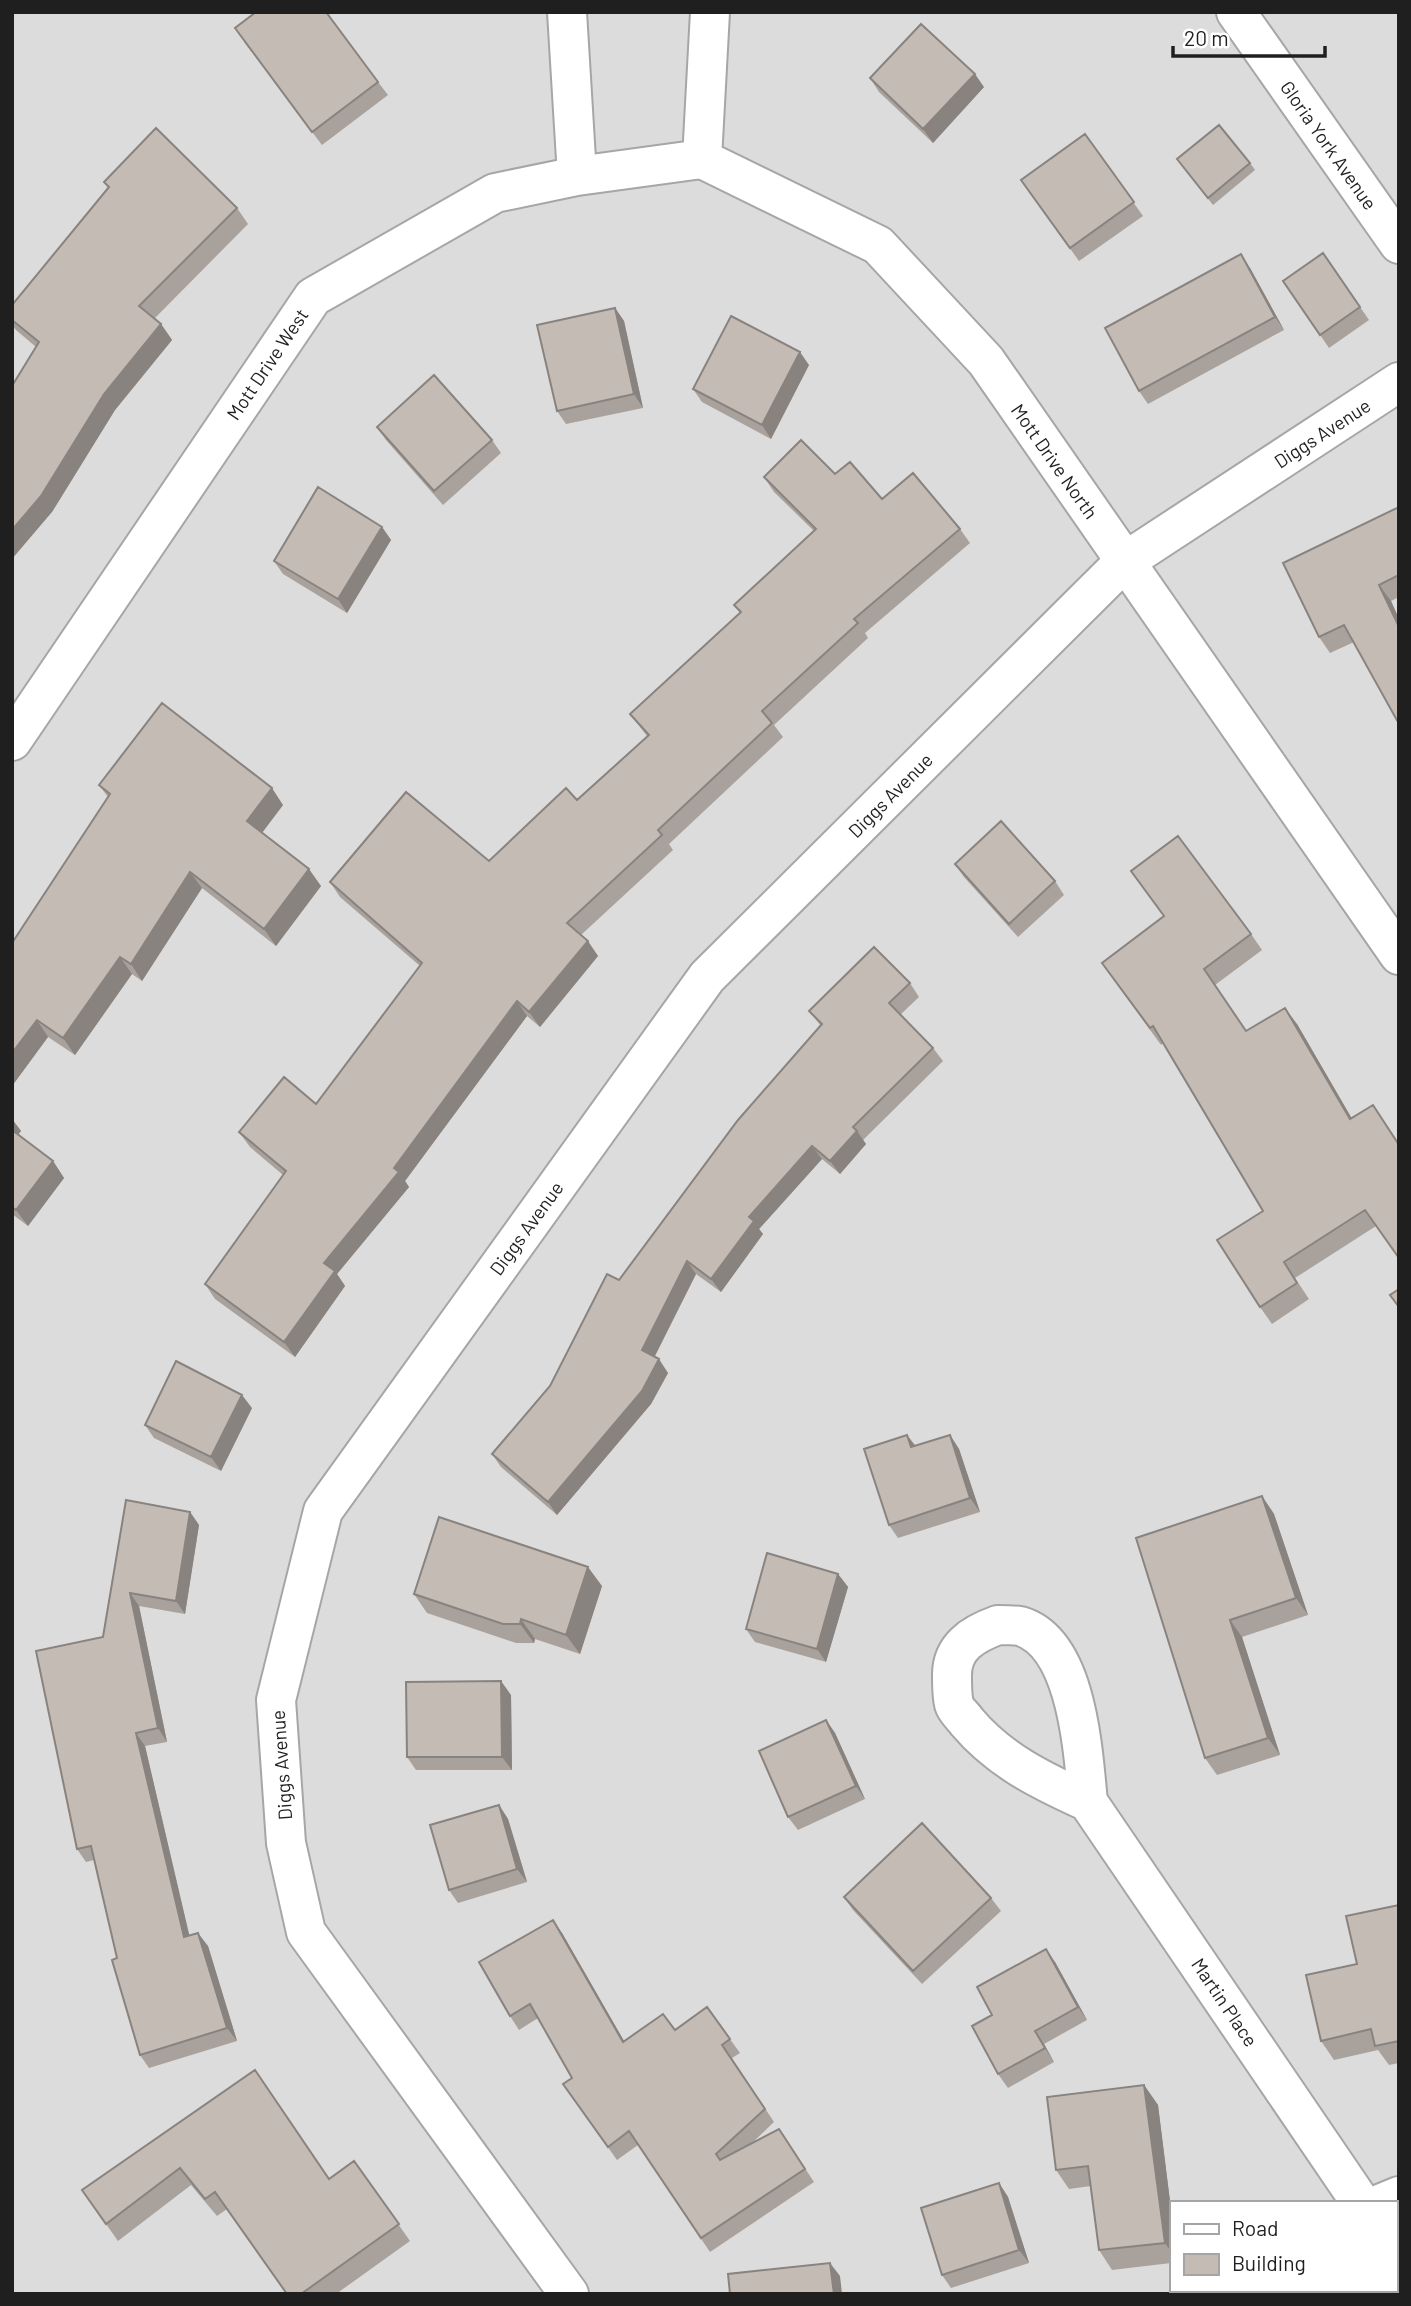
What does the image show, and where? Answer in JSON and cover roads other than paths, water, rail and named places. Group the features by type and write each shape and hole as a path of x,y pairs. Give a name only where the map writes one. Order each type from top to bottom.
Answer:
{"street":[{"path":"567,12 578,176 702,159 710,12"},
{"name":"Gloria York Avenue","path":"1236,12 1399,244"},
{"name":"Mott Drive North","path":"702,159 878,244 986,361 1399,955"},
{"name":"Mott Drive West","path":"12,741 313,297 495,193 578,176"},
{"name":"Diggs Avenue","path":"569,2294 306,1932 286,1843 276,1700 323,1511 707,977 1124,562 1399,382"},
{"name":"Martin Place","path":"1088,1802 1023,1770 998,1753 954,1707 952,1670 961,1646 978,1633 998,1625 1021,1626 1042,1641 1059,1659 1075,1707 1088,1802 1361,2201"}]}
